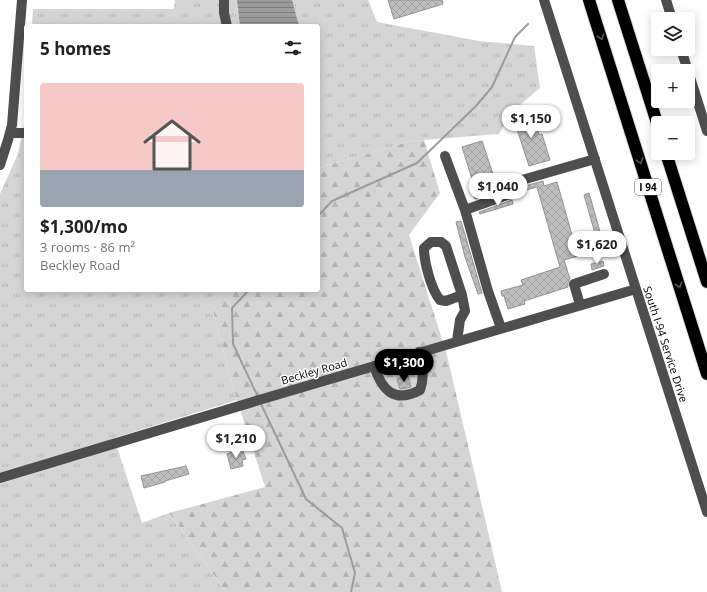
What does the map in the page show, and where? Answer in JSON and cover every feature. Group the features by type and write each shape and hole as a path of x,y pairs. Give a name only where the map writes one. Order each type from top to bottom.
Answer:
{"highway":[{"name":"I 94","path":"589,0 707,374"},
{"path":"618,0 655,116"},
{"path":"627,0 651,78"},
{"name":"I 94","path":"668,160 707,282"},
{"path":"677,160 707,255"}],"street":[{"path":"0,165 10,133 14,110 22,0"},
{"path":"224,0 224,13 227,24"},
{"name":"South I-94 Service Drive","path":"544,0 707,512"},
{"path":"666,0 670,12"},
{"path":"683,56 707,131"},
{"path":"10,133 24,133"},
{"path":"445,156 465,210 488,291 502,328"},
{"path":"465,210 510,194 522,180 595,159"},
{"path":"457,341 460,320 465,310 462,295 446,246 441,242 431,242 424,248 424,258 436,295 440,300 446,301 462,295"},
{"path":"580,305 574,284 604,274"},
{"name":"Beckley Road","path":"0,478 418,352 636,289"},
{"path":"374,366 380,383 390,393 403,397 420,390 423,383 423,374 418,352"}],"green space":[{"path":"175,0 368,0 377,22 479,41 534,46 540,88 512,112 499,134 411,141 320,167 320,24 32,24 33,9 174,9"},
{"path":"24,126 24,292 223,292 213,312 237,400 114,438 142,523 169,513 226,592 0,592 0,194 18,154"},
{"path":"424,140 440,193 409,235 447,355 502,592 226,592 169,513 265,487 237,400 213,312 223,292 320,292 320,167 411,141"}],"shaded area":[{"path":"237,0 292,0 298,24 240,24"}],"building":[{"path":"388,0 442,0 443,4 394,19"},
{"path":"532,111 539,135 542,134 550,160 529,166 513,117"},
{"path":"482,141 498,189 508,187 475,199 474,196 477,195 462,147"},
{"path":"543,181 544,186 557,182 578,256 564,260 570,279 568,287 524,301 525,304 508,309 501,291 523,285 521,280 560,267 537,187 526,190 525,186"},
{"path":"589,193 601,235 596,237 584,195"},
{"path":"512,200 513,204 480,214 479,212"},
{"path":"461,221 482,293 478,294 465,257 456,222"},
{"path":"603,261 604,266 592,270 591,264"},
{"path":"408,376 411,387 400,389 397,379"},
{"path":"242,449 246,459 242,460 243,466 231,469 227,454"},
{"path":"186,466 189,474 144,488 141,476"}],"waterway":[{"path":"320,214 332,201 417,163 476,106 492,87 515,37 528,24"},
{"path":"247,292 232,308 233,344 258,397"},
{"path":"260,402 306,499 342,528 355,573 351,592"}]}
